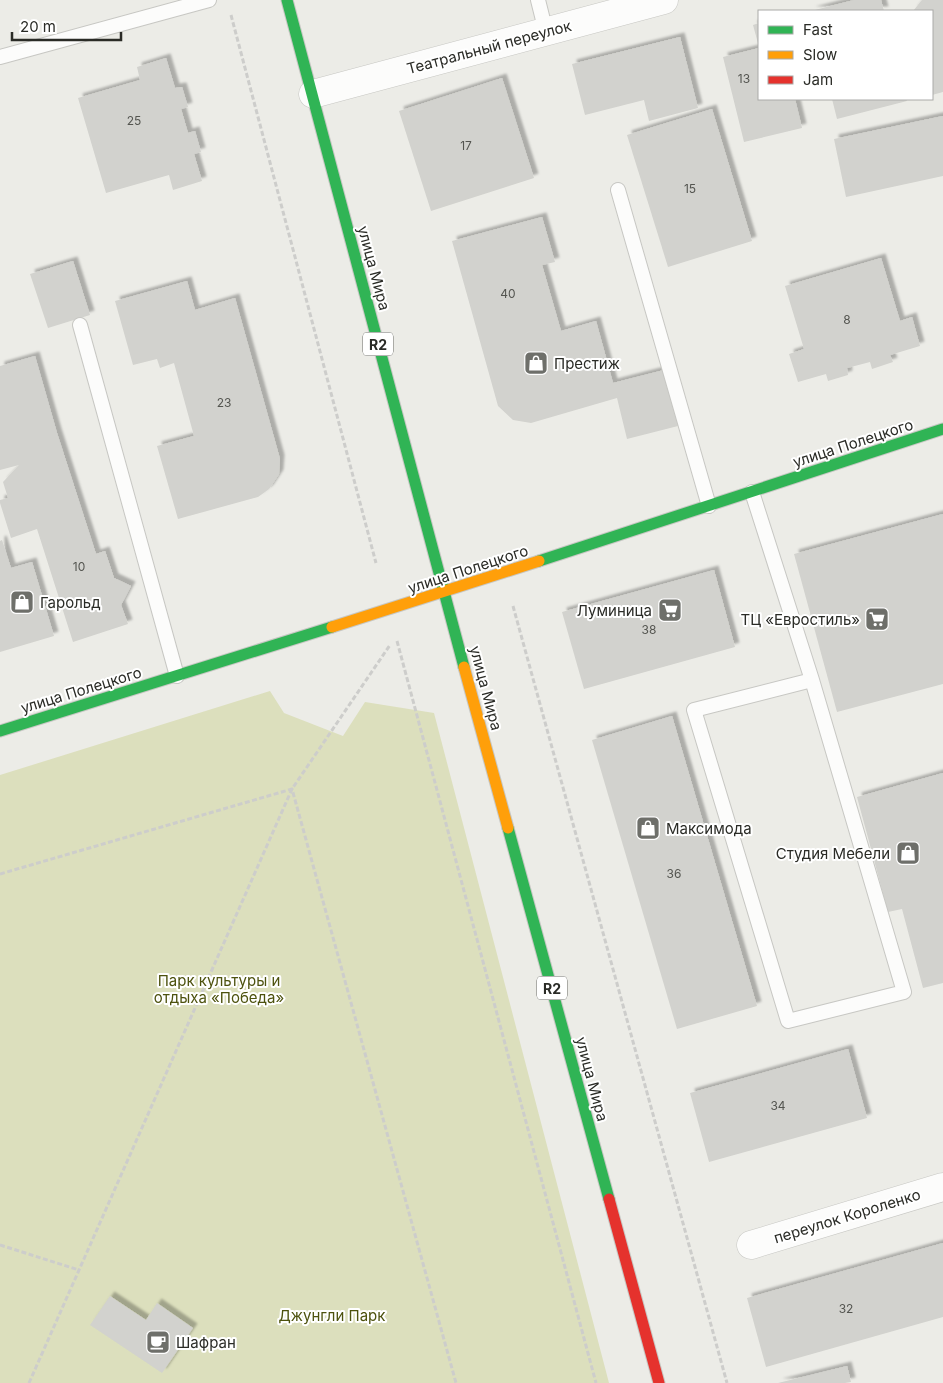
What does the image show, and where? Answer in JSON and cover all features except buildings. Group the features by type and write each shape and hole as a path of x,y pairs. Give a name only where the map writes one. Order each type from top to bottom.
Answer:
{"main road":[{"name":"улица Мира","path":"288,0 445,592 659,1383"},
{"name":"улица Полецкого","path":"0,732 445,592 943,430"}],"street":[{"name":"Театральный переулок","path":"313,94 664,0"},
{"name":"переулок Короленко","path":"751,1245 943,1187"}],"lane":[{"path":"0,58 209,0"},
{"path":"538,0 546,32"},
{"path":"618,190 709,506"},
{"path":"80,325 177,676"},
{"path":"752,492 812,680 904,992 788,1020 694,710 812,680"}],"path":[{"path":"230,10 376,563"},
{"path":"513,606 727,1383"},
{"path":"29,1383 292,790 396,636 596,1383"},
{"path":"0,874 292,790"},
{"path":"292,790 456,1383"},
{"path":"0,1245 79,1270"}],"green space":[{"name":"Парк культуры и отдыха «Победа»","path":"270,691 284,713 343,736 365,702 434,713 609,1383 0,1383 0,775"}],"traffic: fast":[{"path":"287,0 464,667"},
{"path":"539,561 943,429"},
{"path":"0,731 332,627"},
{"path":"508,828 609,1199"}],"traffic: slow":[{"path":"332,627 539,561"},
{"path":"464,667 508,828"}],"traffic: jam":[{"path":"609,1199 659,1383"}],"place":[{"name":"Престиж","path":"536,363"},
{"name":"Гарольд","path":"22,602"},
{"name":"Луминица","path":"670,610"},
{"name":"ТЦ «Евростиль»","path":"877,619"},
{"name":"Максимода","path":"648,828"},
{"name":"Студия Мебели","path":"908,853"},
{"name":"Шафран","path":"158,1342"}],"park label":[{"name":"Джунгли Парк","path":"332,1315"}]}
